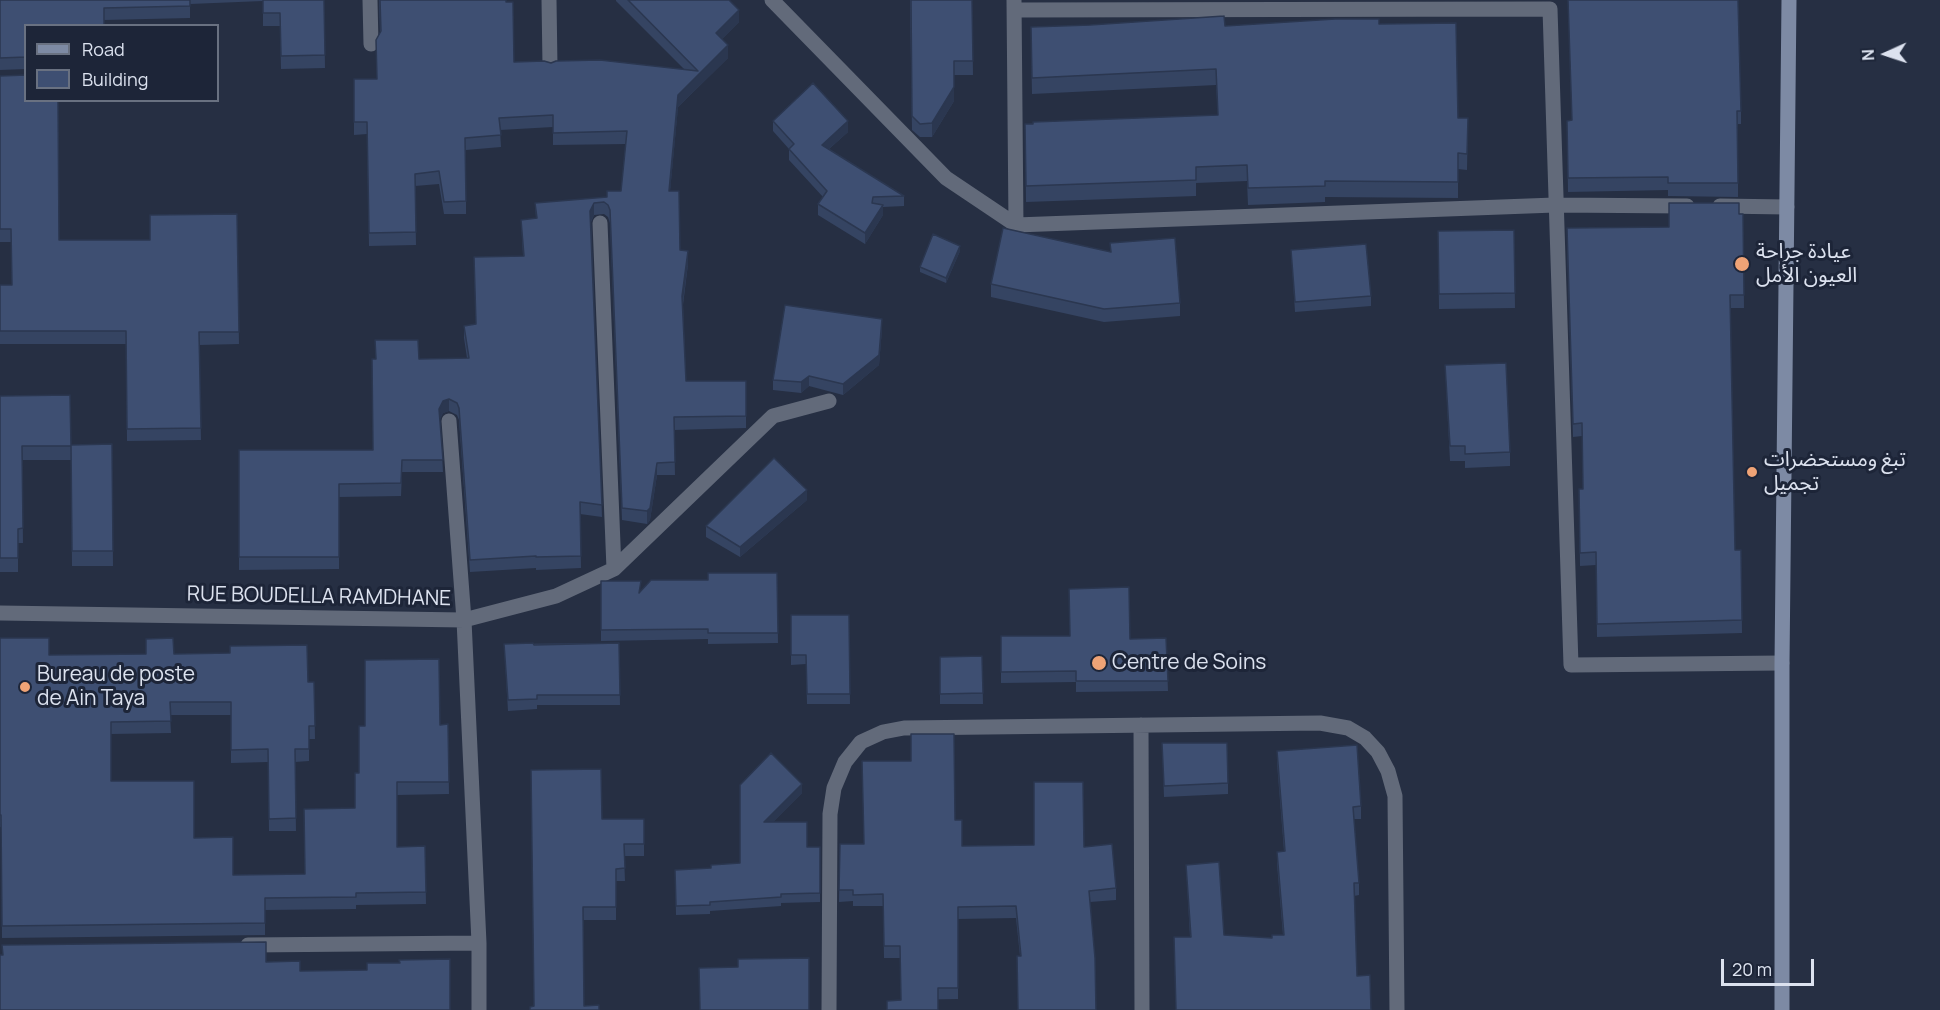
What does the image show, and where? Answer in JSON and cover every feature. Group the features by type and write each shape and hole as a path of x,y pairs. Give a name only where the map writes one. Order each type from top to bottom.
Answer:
{"main road":[{"path":"1782,1010 1782,663 1789,0"}],"street":[{"path":"370,0 371,44"},
{"path":"549,0 550,66"},
{"path":"772,0 946,178 1016,225 1555,205 1787,207"},
{"path":"1016,225 1014,5 1550,9 1570,665 1782,663"},
{"path":"600,223 614,569"},
{"path":"449,421 464,620 556,596 614,569 772,416 829,401"},
{"name":"RUE BOUDELLA RAMDHANE","path":"0,613 464,620 479,943 478,1010"},
{"path":"829,1010 830,814 834,788 844,762 861,742 883,732 904,729 1320,723 1348,728 1365,738 1378,752 1388,771 1395,796 1397,1010"},
{"path":"1141,725 1142,1010"},
{"path":"227,945 479,943"}],"building":[{"path":"0,0 190,0 190,6 104,8 104,24 24,24 24,57 0,58"},
{"path":"263,0 324,0 325,55 281,56 280,13 263,13"},
{"path":"380,0 506,0 506,2 513,2 514,62 544,61 551,63 600,60 698,71 628,0 729,0 739,10 716,33 728,45 678,95 669,191 679,191 680,250 688,251 682,296 686,381 746,381 746,416 674,417 675,462 657,463 650,508 647,511 622,508 610,210 604,202 594,203 590,211 602,505 580,502 581,556 470,560 459,408 457,403 449,399 443,401 439,409 443,460 402,460 401,483 339,484 339,557 239,557 239,450 373,450 372,359 376,359 375,340 418,340 419,359 469,358 464,326 476,324 474,257 524,256 521,220 537,218 535,203 607,197 607,191 621,191 627,131 553,133 553,115 499,118 501,135 465,138 466,201 444,202 439,171 415,174 416,232 369,233 367,122 354,122 354,79 377,79 376,40 381,31"},
{"path":"911,0 972,0 973,61 954,61 954,87 932,123 920,124 912,116"},
{"path":"1568,0 1738,0 1741,111 1737,111 1738,183 1668,183 1668,177 1568,178 1567,121 1572,120"},
{"path":"1224,16 1225,26 1335,19 1379,19 1379,24 1456,23 1458,118 1468,118 1467,154 1458,153 1458,182 1325,181 1325,186 1248,188 1247,165 1196,167 1196,180 1026,186 1025,124 1218,115 1216,69 1032,78 1031,27"},
{"path":"24,75 24,102 58,102 59,240 150,240 150,215 237,214 239,332 199,332 201,428 127,429 126,331 0,331 0,285 12,285 11,229 0,229 0,76"},
{"path":"813,83 848,121 822,145 904,196 873,197 872,203 883,205 865,233 818,204 827,191 789,149 794,144 773,121"},
{"path":"1669,203 1739,203 1739,214 1743,214 1744,295 1730,295 1735,550 1741,550 1742,620 1597,624 1596,552 1580,553 1579,489 1583,489 1582,423 1573,424 1567,228 1669,227"},
{"path":"1003,228 1111,252 1110,243 1175,238 1180,303 1104,309 991,284"},
{"path":"1514,230 1515,293 1439,294 1438,231"},
{"path":"933,234 960,246 946,278 920,267"},
{"path":"1366,244 1371,296 1295,302 1291,250"},
{"path":"785,305 882,319 879,355 843,384 809,376 801,382 773,380"},
{"path":"1506,363 1510,452 1465,454 1465,446 1450,446 1445,365"},
{"path":"70,395 71,446 22,446 23,528 18,529 18,558 0,558 0,396"},
{"path":"112,444 113,551 72,551 71,445"},
{"path":"774,458 807,490 740,547 706,526"},
{"path":"708,573 777,573 778,633 708,633 708,629 601,630 601,581 641,581 639,593 651,580 708,580"},
{"path":"1129,587 1130,639 1166,638 1168,681 1076,681 1076,671 1001,672 1001,636 1070,636 1069,589"},
{"path":"791,615 849,615 850,694 807,694 806,655 791,655"},
{"path":"0,638 49,638 49,655 146,654 146,639 173,638 174,654 230,653 230,646 307,645 308,682 314,682 315,726 309,726 309,749 295,749 296,818 269,819 268,749 231,750 231,702 170,702 171,721 111,722 111,781 194,781 194,838 233,837 233,875 305,874 304,809 355,808 355,773 359,773 359,726 365,726 365,660 439,659 440,725 448,724 449,782 397,782 397,847 425,846 426,892 356,893 356,897 265,898 265,923 2,926"},
{"path":"533,643 534,645 619,643 620,695 537,695 537,699 508,700 504,644"},
{"path":"982,656 983,693 940,694 940,657"},
{"path":"911,734 954,734 955,820 962,820 962,846 1034,845 1034,782 1083,782 1084,847 1112,844 1116,888 1089,891 1095,958 1096,1010 1018,1010 1017,956 1021,956 1016,906 958,907 958,988 938,988 938,1010 887,1010 887,1001 901,1000 900,946 884,946 883,894 853,895 853,890 839,890 840,844 864,844 862,761 911,761"},
{"path":"1162,743 1227,743 1228,783 1164,786"},
{"path":"1357,745 1361,806 1353,807 1359,883 1354,883 1357,976 1370,975 1371,1010 1176,1010 1174,937 1191,937 1186,865 1219,862 1224,935 1272,938 1272,935 1284,935 1277,852 1285,851 1277,751"},
{"path":"771,753 802,784 764,822 807,822 807,847 820,847 820,893 781,894 781,897 710,902 710,905 676,906 675,870 711,868 711,865 740,863 740,785"},
{"path":"601,769 602,819 644,819 644,844 624,844 625,868 616,869 616,907 583,907 584,1006 599,1005 599,1010 530,1010 530,1007 534,1006 531,770"},
{"path":"266,942 266,962 300,961 300,971 367,970 367,963 450,959 450,1010 0,1010 2,945"},
{"path":"809,958 809,1010 700,1010 699,968 738,967 738,959"}],"place":[{"name":"عيادة جراحة العيون الأمل","path":"1742,264"},
{"name":"تبغ ومستحضرات تجميل","path":"1752,472"},
{"name":"Centre de Soins","path":"1099,663"},
{"name":"Bureau de poste de Ain Taya","path":"25,687"}]}
